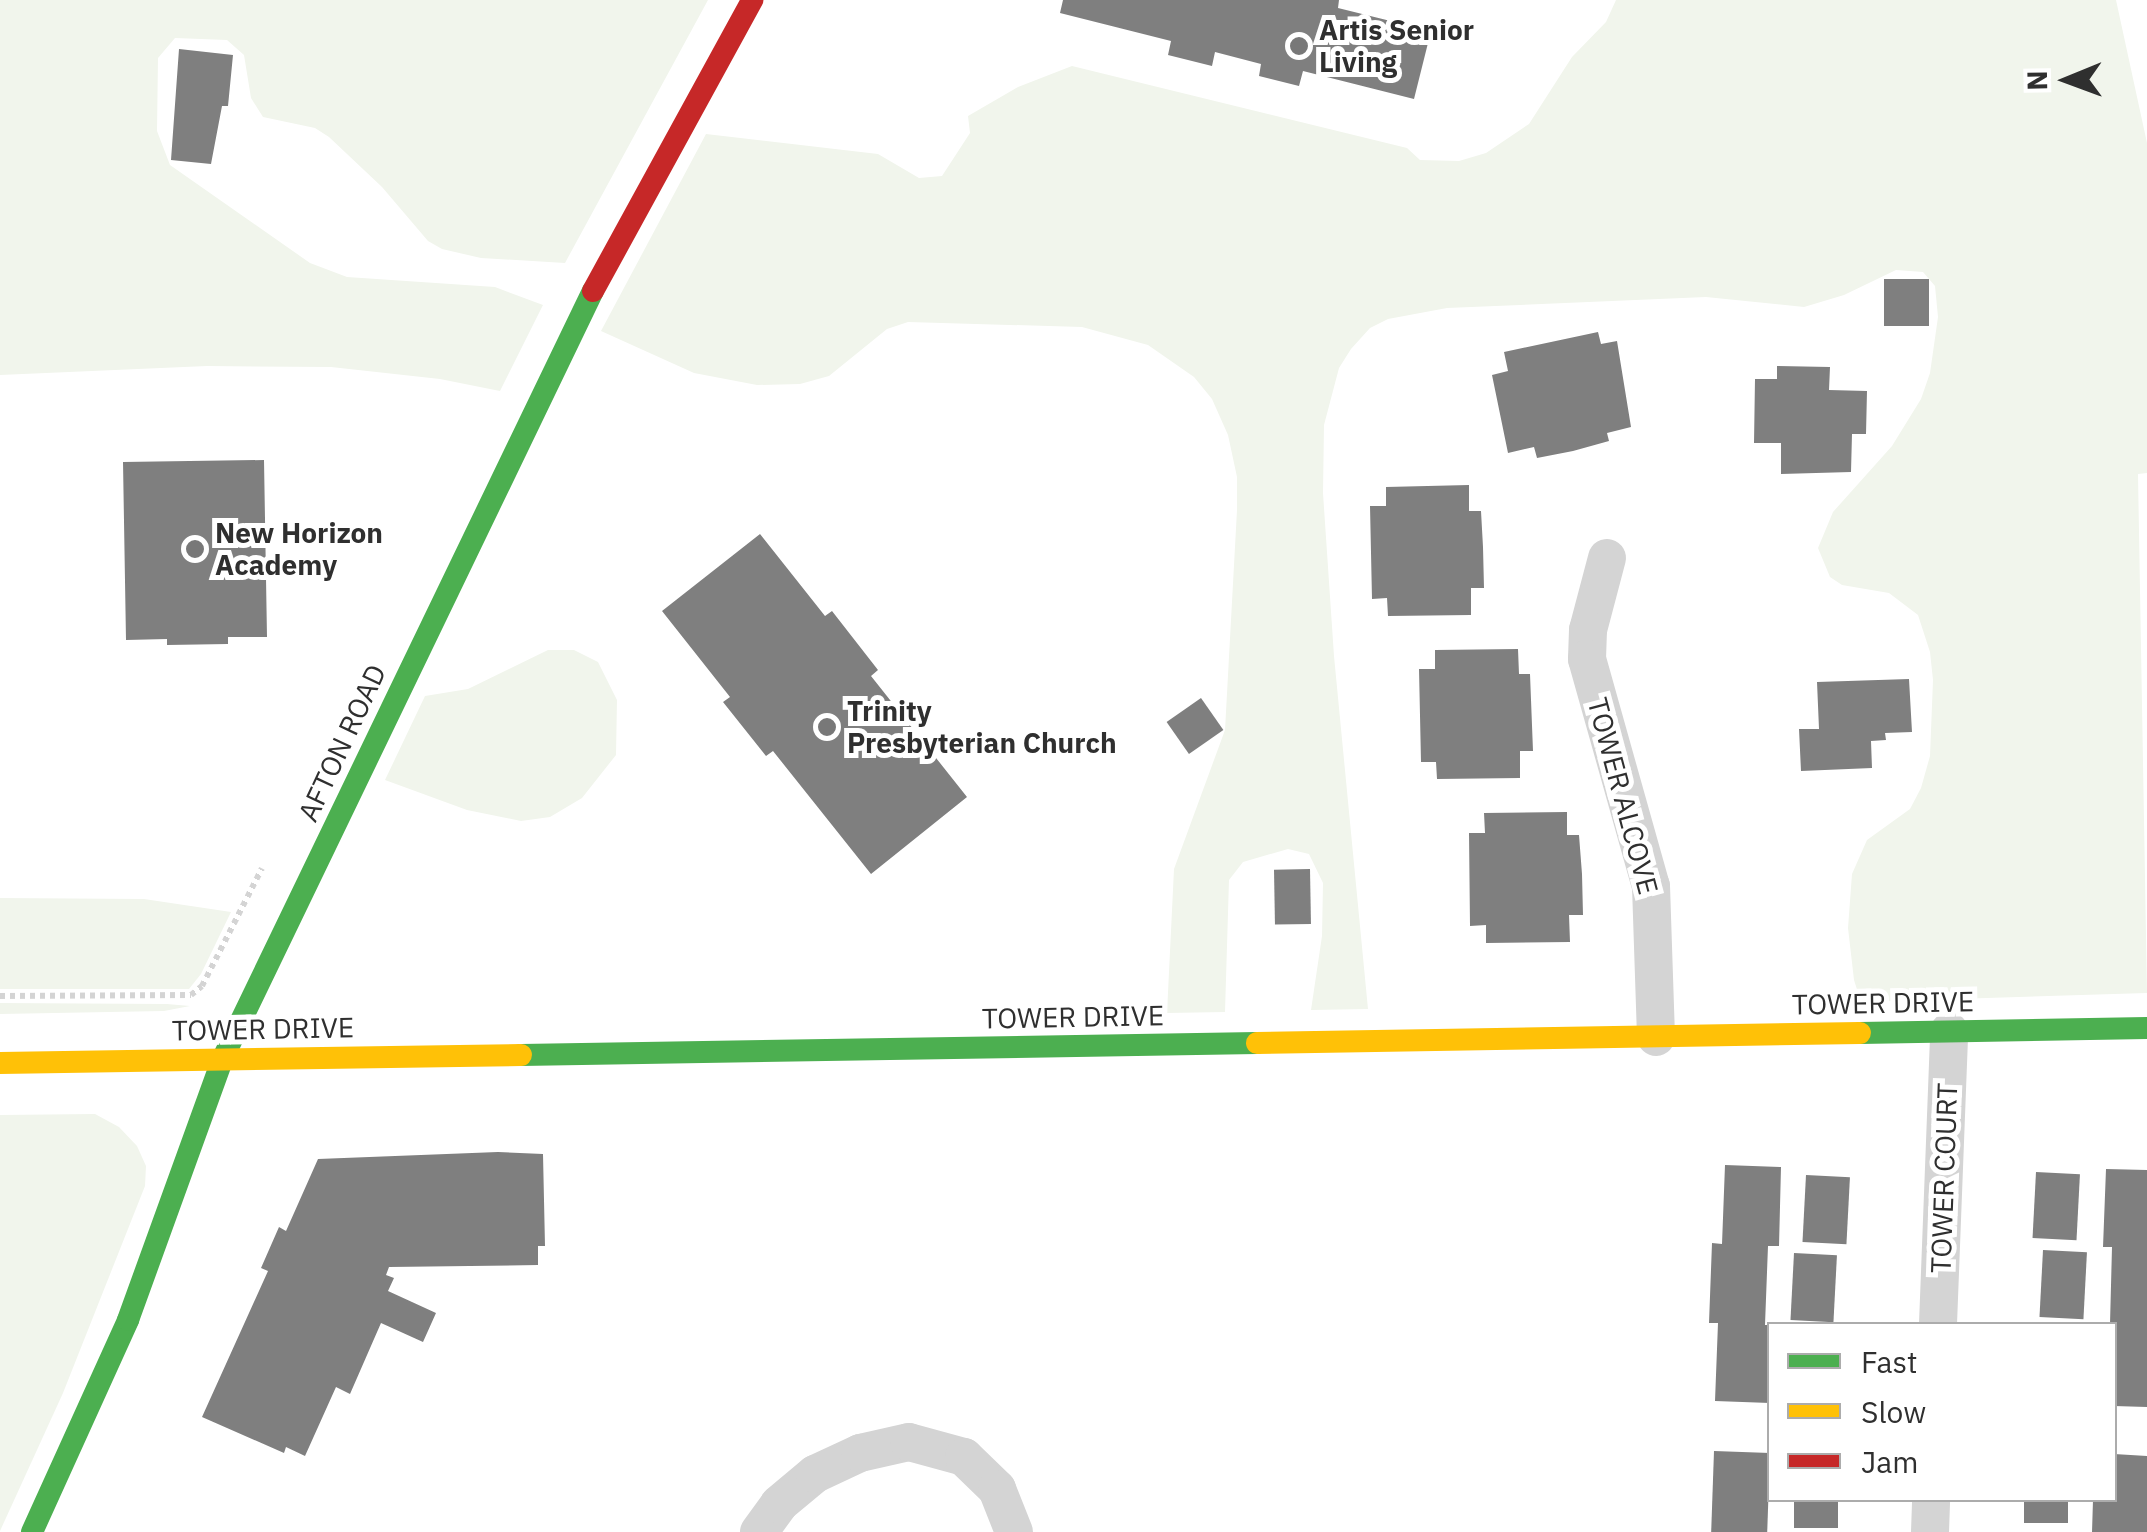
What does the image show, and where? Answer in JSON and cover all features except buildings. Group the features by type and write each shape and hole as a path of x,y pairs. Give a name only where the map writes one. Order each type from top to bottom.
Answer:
{"street":[{"name":"AFTON ROAD","path":"32,1532 134,1306 222,1060 585,305 752,0"},
{"name":"TOWER ALCOVE","path":"1607,558 1588,630 1587,659 1649,876 1656,1037"},
{"name":"TOWER DRIVE","path":"0,1063 2147,1028"},
{"name":"TOWER COURT","path":"1938,1322 1949,1032"},
{"path":"759,1532 779,1504 815,1474 860,1453 908,1442 964,1457 997,1489 1014,1532"},
{"path":"1930,1532 1931,1502"}],"path":[{"path":"0,996 184,997 197,992"}],"shaded area":[{"path":"0,0 708,0 565,263 481,258 442,249 428,241 382,187 329,137 315,128 263,117 251,98 244,55 227,40 175,38 158,58 157,131 170,165 310,263 347,277 495,287 543,305 500,391 440,379 331,367 207,366 0,375"},
{"path":"1616,0 2116,0 2147,143 2147,473 2138,474 2147,993 1861,1002 1854,980 1848,928 1852,874 1867,840 1910,809 1921,788 1930,756 1933,680 1930,652 1918,615 1889,593 1842,585 1830,577 1818,548 1833,512 1892,446 1921,399 1930,373 1938,317 1935,286 1923,272 1896,270 1844,295 1804,307 1706,297 1447,308 1388,319 1370,328 1351,349 1339,368 1324,425 1323,493 1334,656 1368,1009 1311,1010 1322,936 1323,883 1309,854 1288,849 1243,862 1229,880 1225,1012 1167,1013 1174,869 1225,730 1237,510 1237,477 1228,435 1212,399 1194,377 1148,345 1082,327 908,322 887,329 829,376 800,384 757,385 694,373 601,331 706,134 878,154 919,178 942,176 970,133 968,116 1018,87 1072,66 1407,148 1420,160 1459,161 1486,153 1529,124 1572,57 1606,22"},
{"path":"548,650 574,650 598,662 617,700 616,755 582,798 550,817 521,821 467,810 385,780 425,696 468,689"},
{"path":"0,898 144,899 231,912 201,974 189,989 0,989"},
{"path":"0,1003 190,1006 164,1011 0,1014"},
{"path":"95,1114 119,1127 137,1146 146,1166 145,1186 63,1393 0,1531 0,1115"}],"traffic: fast":[{"path":"32,1532 128,1320 222,1060 593,291"},
{"path":"1860,1033 2147,1028"},
{"path":"521,1055 1257,1043"}],"traffic: slow":[{"path":"1257,1043 1860,1033"},
{"path":"0,1063 521,1055"}],"traffic: jam":[{"path":"593,291 752,0"}],"place":[{"name":"Artis Senior Living","path":"1299,46"},
{"name":"New Horizon Academy","path":"195,549"},
{"name":"Trinity Presbyterian Church","path":"827,727"}]}
